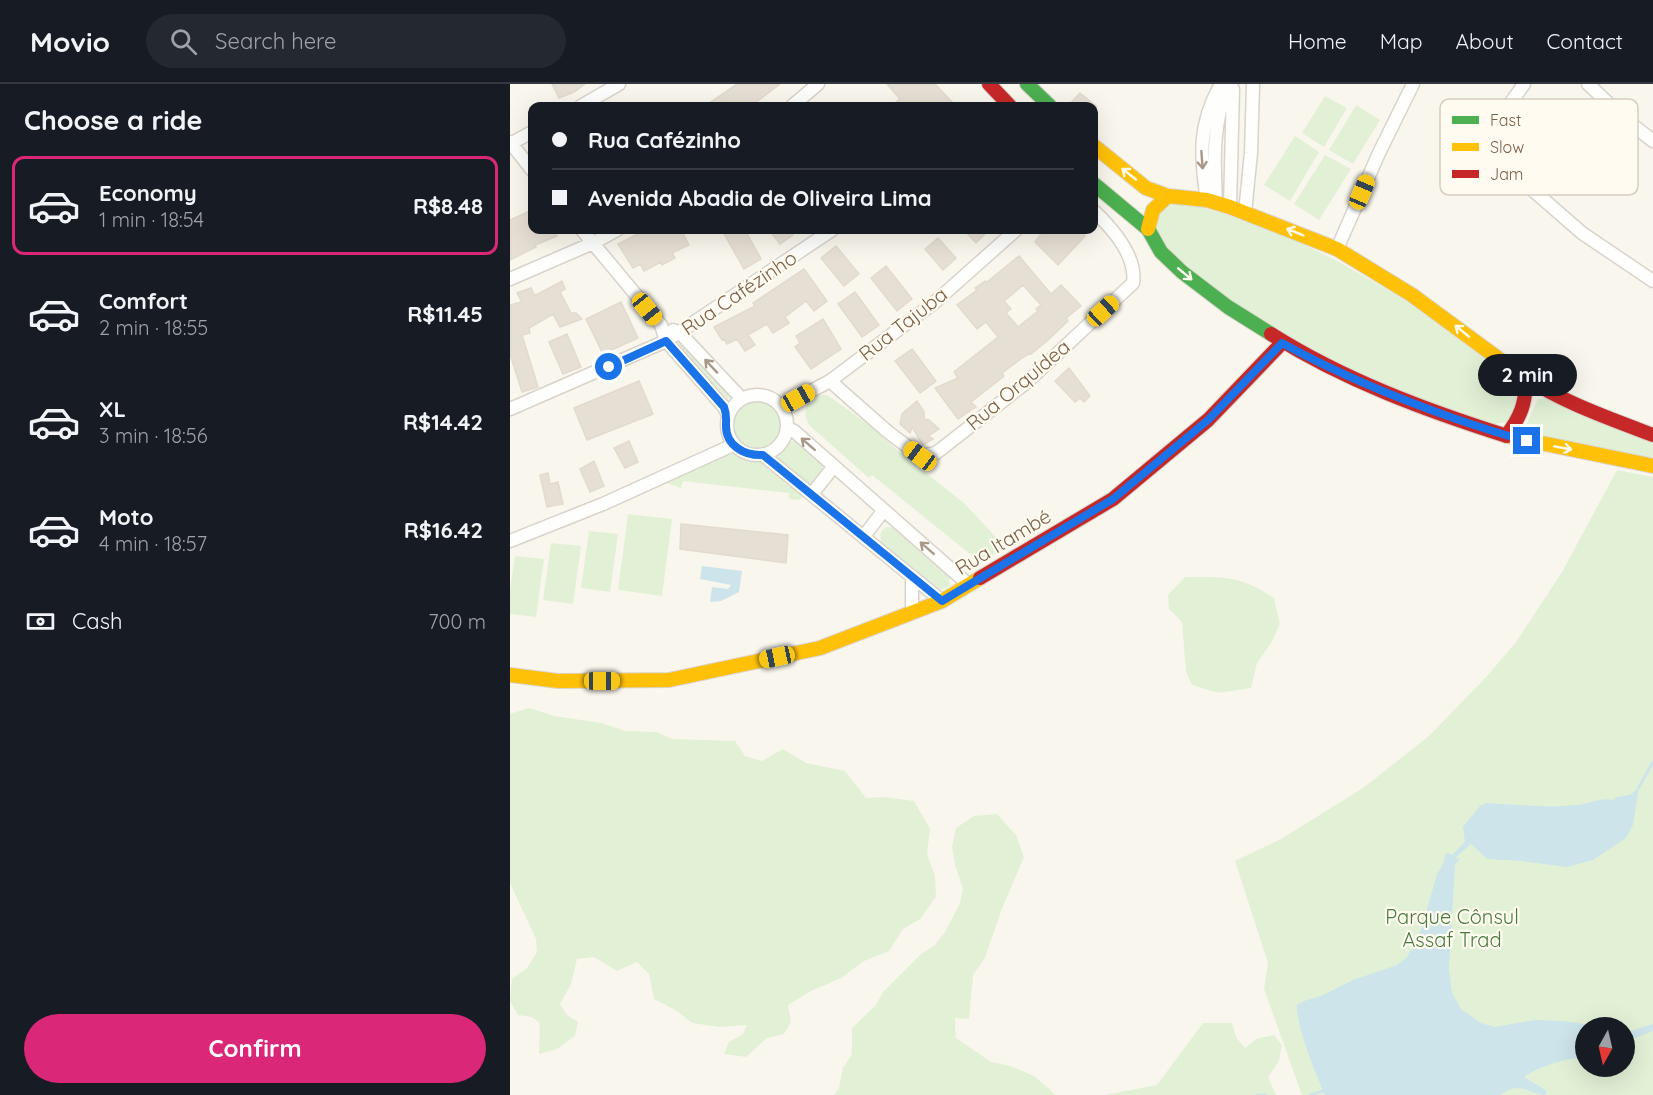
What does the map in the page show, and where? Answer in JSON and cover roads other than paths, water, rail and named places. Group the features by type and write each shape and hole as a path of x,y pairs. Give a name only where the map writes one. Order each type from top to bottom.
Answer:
{"street":[{"path":"588,102 620,84"},
{"path":"797,102 818,84"},
{"path":"989,84 1006,102"},
{"path":"1027,84 1046,102"},
{"path":"1337,249 1379,153 1413,84"},
{"path":"1514,99 1524,84"},
{"path":"1588,84 1604,99"},
{"path":"1226,86 1246,88 1253,85 1245,212"},
{"path":"1212,201 1201,145 1220,106 1226,86"},
{"path":"1226,86 1231,170 1230,207"},
{"path":"1210,123 1215,169 1212,201"},
{"path":"1638,129 1653,141"},
{"path":"528,134 510,143 528,165"},
{"path":"1098,149 1146,188 1168,196 1212,201 1337,249 1412,295 1525,379 1575,406 1653,435"},
{"path":"1215,169 1249,170"},
{"path":"1098,187 1148,229 1161,252 1182,272 1228,307 1282,343 1356,381 1506,436 1653,466"},
{"path":"1537,195 1592,240 1653,282"},
{"path":"1148,229 1149,216 1156,206 1168,196"},
{"name":"Rua Orquídea","path":"830,381 888,432 920,456 936,453 1027,382 1133,283 1135,272 1130,260 1111,227 1098,215"},
{"path":"585,234 661,326 666,341 724,407 728,415"},
{"path":"510,279 610,234"},
{"name":"Rua Cafézinho","path":"510,409 666,341 826,234"},
{"name":"Rua Tajuba","path":"782,407 830,381 935,302 1012,234"},
{"path":"661,326 680,333 741,398"},
{"name":"Rua Itambé","path":"510,675 558,681 669,680 820,648 942,601 1113,499 1208,420 1282,343"},
{"path":"1506,436 1524,409 1527,393 1525,379"},
{"path":"759,394 782,407 787,428 780,445 763,455 747,454 733,445 726,426 731,408 741,398 759,394"},
{"path":"787,428 794,431 969,585"},
{"path":"510,541 603,504 733,445"},
{"path":"763,455 942,601"},
{"path":"812,494 834,466"},
{"path":"864,536 884,510"},
{"path":"912,576 912,612"}],"water":[{"path":"702,566 742,571 739,592 721,601 710,602 712,587 728,589 731,585 700,579"},
{"path":"1639,787 1633,825 1626,838 1593,860 1567,867 1487,859 1471,844 1454,859 1460,858 1455,865 1449,969 1452,992 1461,1009 1481,1023 1494,1027 1534,1020 1575,1023 1575,1058 1553,1063 1524,1077 1547,1091 1545,1095 1518,1088 1500,1095 1325,1095 1303,1038 1297,1005 1353,980 1397,965 1407,957 1421,930 1437,874 1445,855 1448,853 1452,855 1465,842 1463,827 1480,806 1487,803 1566,806 1614,800 1616,797 1630,795"},
{"path":"1653,1024 1653,1031 1635,1038 1635,1030"}],"waterway":[{"path":"1639,787 1653,762"},
{"path":"1310,1095 1323,1091"},
{"path":"1257,1095 1266,1095"}],"park label":[{"name":"Parque Cônsul Assaf Trad","path":"1452,928"}]}
